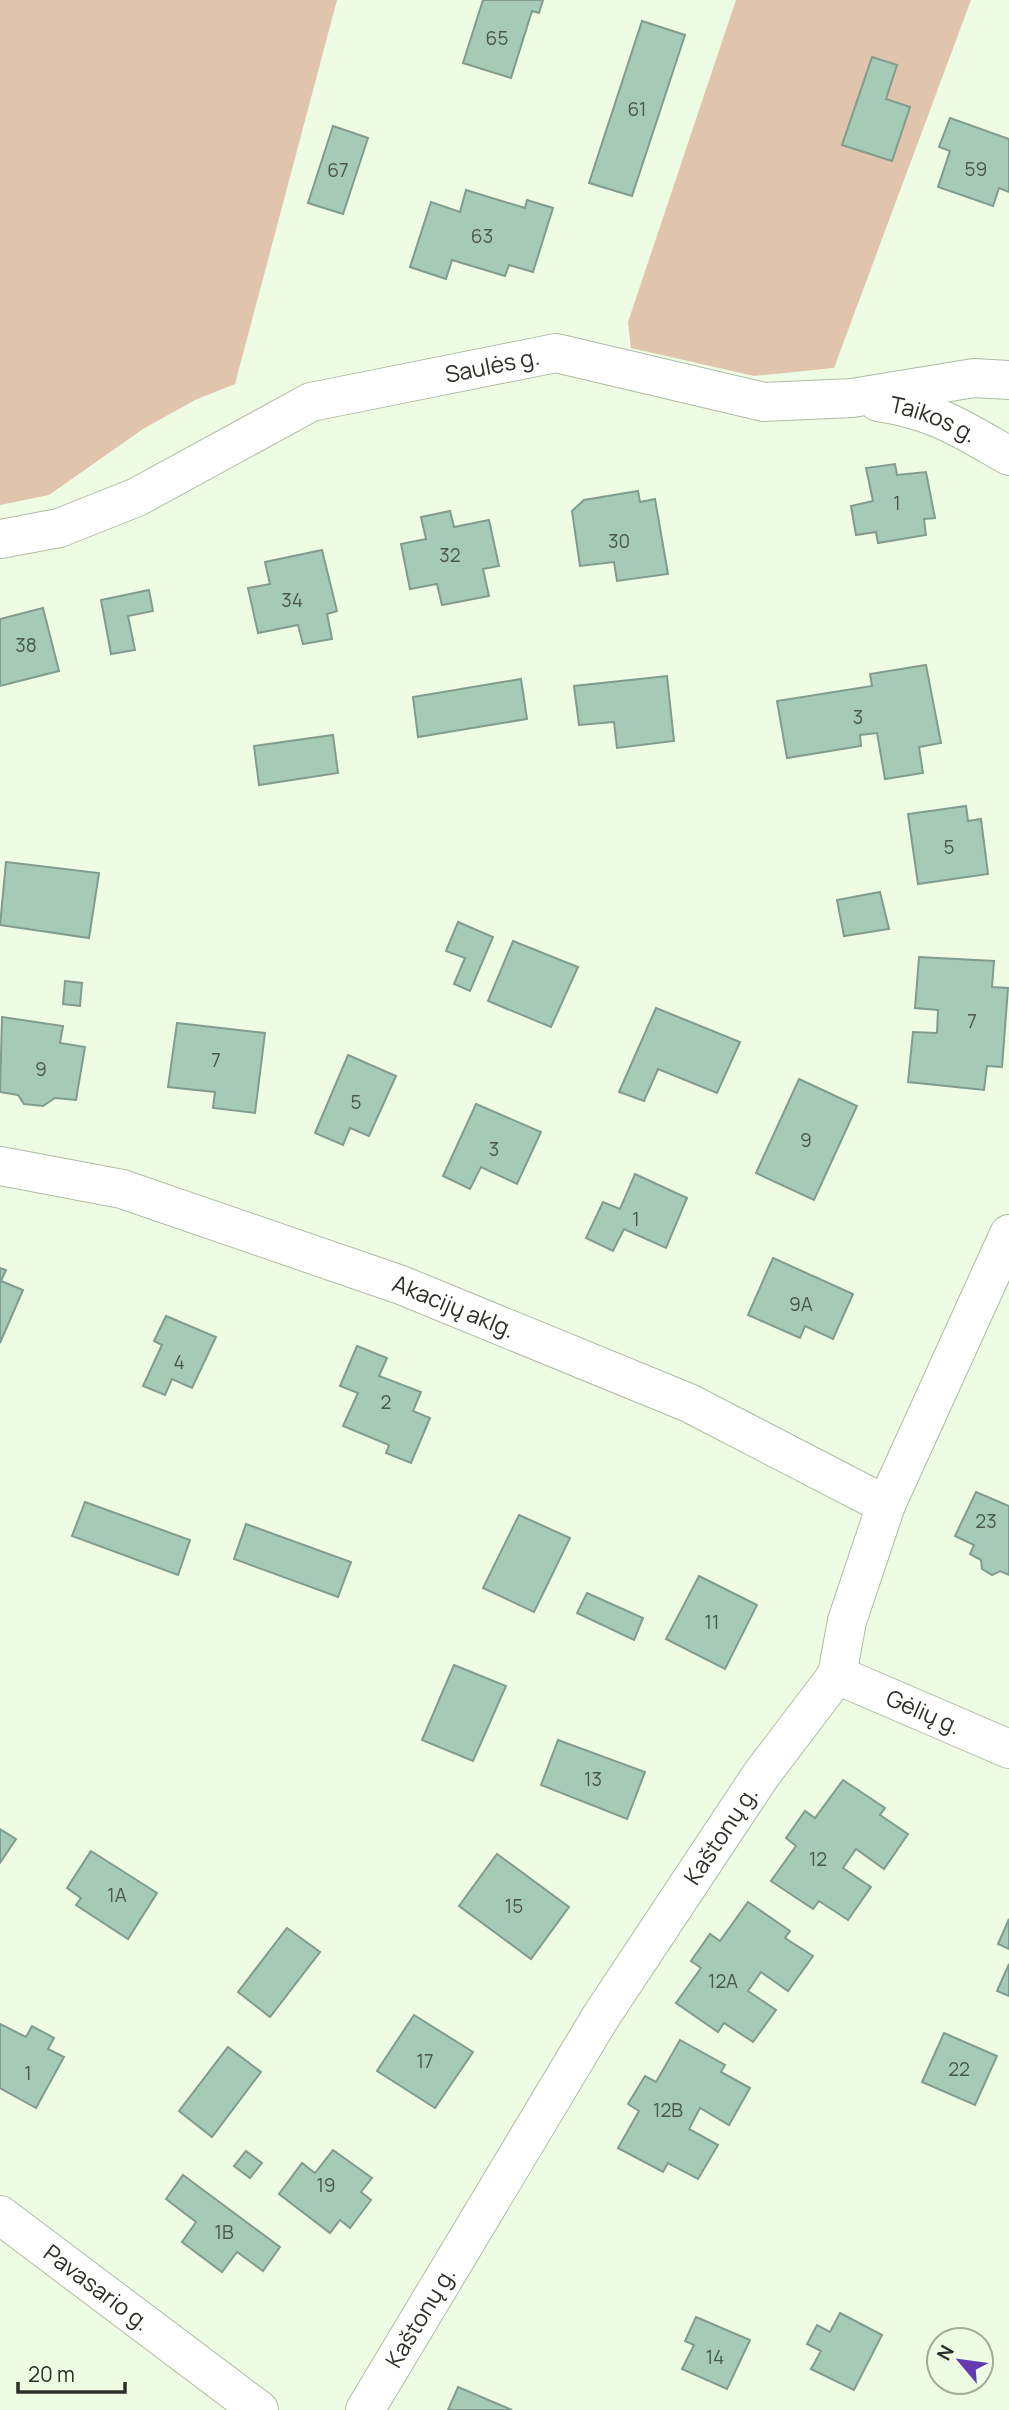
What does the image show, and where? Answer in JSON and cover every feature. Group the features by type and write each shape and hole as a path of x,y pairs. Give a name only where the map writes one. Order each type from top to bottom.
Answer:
{"street":[{"name":"Saulės g.","path":"0,539 59,528 137,497 311,402 556,353 764,402 852,398 974,378 1009,380"},
{"name":"Taikos g.","path":"852,398 911,407 958,425 1009,456"},
{"name":"Akacijų aklg.","path":"0,1166 122,1189 401,1285 689,1403 886,1505"},
{"name":"Kaštonų g.","path":"365,2410 600,2018 761,1774 837,1675 847,1621 886,1505 1009,1234"},
{"name":"Gėlių g.","path":"837,1675 1009,1749"},
{"name":"Pavasario g.","path":"0,2215 259,2410"}],"shaded area":[{"path":"0,0 337,0 235,384 195,400 143,429 49,495 0,505"},
{"path":"736,0 971,0 834,368 754,376 631,348 628,322"}],"building":[{"path":"483,0 543,0 539,13 532,11 511,78 463,63"},
{"path":"642,21 685,35 632,196 589,183"},
{"path":"872,57 897,65 886,99 910,107 892,161 842,145"},
{"path":"950,118 1009,139 1009,192 999,188 993,206 938,187 950,151 939,147"},
{"path":"333,126 368,138 343,214 308,203"},
{"path":"466,190 525,208 527,200 553,208 533,272 509,265 505,276 452,260 446,279 410,267 431,202 460,212"},
{"path":"895,464 897,475 926,472 935,518 924,519 926,535 878,543 876,532 856,535 851,506 873,501 866,468"},
{"path":"638,491 640,502 655,499 668,574 617,581 614,562 580,566 572,511 584,500"},
{"path":"450,511 454,527 489,520 499,566 483,569 489,596 442,605 437,584 410,589 401,544 426,539 421,517"},
{"path":"322,550 337,611 327,614 332,639 303,644 298,625 258,633 248,588 270,584 265,562"},
{"path":"149,590 153,611 128,616 135,650 111,654 101,600"},
{"path":"43,608 59,671 0,686 0,619"},
{"path":"926,665 941,743 919,747 923,773 885,779 877,733 860,735 861,746 787,758 777,701 872,686 870,674"},
{"path":"667,676 674,741 617,748 614,722 579,725 574,686"},
{"path":"521,679 527,719 418,737 413,697"},
{"path":"333,735 338,773 259,785 254,746"},
{"path":"966,806 968,821 981,819 988,874 918,884 908,814"},
{"path":"6,862 99,873 89,938 0,925"},
{"path":"880,892 889,929 844,936 837,900"},
{"path":"458,922 493,937 470,991 454,984 465,958 446,951"},
{"path":"513,941 578,967 551,1027 488,1001"},
{"path":"919,957 994,961 992,987 1008,988 1002,1067 987,1066 984,1090 908,1082 913,1032 937,1033 938,1010 915,1008"},
{"path":"65,981 82,983 80,1006 63,1004"},
{"path":"656,1008 740,1042 717,1093 658,1069 644,1101 619,1092"},
{"path":"2,1017 63,1026 60,1043 85,1047 76,1100 55,1098 43,1106 24,1104 18,1095 0,1092"},
{"path":"177,1023 265,1033 255,1113 213,1108 215,1092 168,1087"},
{"path":"348,1055 396,1076 369,1136 350,1128 343,1145 315,1133"},
{"path":"799,1079 857,1106 814,1200 756,1173"},
{"path":"476,1104 541,1132 517,1184 481,1167 470,1189 443,1176"},
{"path":"635,1174 687,1198 666,1248 624,1229 613,1251 586,1238 603,1202 620,1209"},
{"path":"773,1258 853,1294 833,1339 805,1326 800,1338 748,1315"},
{"path":"0,1268 6,1270 1,1281 23,1290 0,1343"},
{"path":"166,1316 216,1337 192,1388 172,1379 165,1395 143,1386 162,1345 154,1341"},
{"path":"357,1346 387,1358 379,1376 421,1392 413,1411 430,1418 411,1463 386,1453 389,1445 343,1426 358,1393 340,1386"},
{"path":"976,1492 1009,1506 1009,1575 1000,1571 992,1575 982,1569 981,1560 970,1554 974,1545 955,1536"},
{"path":"85,1502 190,1540 178,1575 72,1536"},
{"path":"519,1515 570,1538 534,1612 483,1588"},
{"path":"246,1524 351,1562 338,1597 234,1559"},
{"path":"699,1576 757,1605 725,1669 666,1639"},
{"path":"587,1593 643,1618 634,1640 577,1613"},
{"path":"454,1665 506,1686 473,1761 422,1740"},
{"path":"558,1740 645,1772 627,1819 541,1785"},
{"path":"843,1780 885,1808 880,1815 908,1834 884,1869 856,1849 843,1868 871,1887 848,1920 819,1901 813,1909 771,1881 796,1846 786,1838 805,1811 815,1818"},
{"path":"0,1829 16,1839 0,1863"},
{"path":"91,1851 157,1893 128,1939 76,1905 81,1898 67,1888"},
{"path":"497,1854 569,1907 531,1959 459,1906"},
{"path":"748,1902 790,1931 785,1938 813,1956 788,1991 761,1972 748,1991 776,2010 753,2042 724,2023 718,2032 676,2003 701,1968 691,1961 710,1934 720,1941"},
{"path":"1009,1919 1009,1949 998,1944"},
{"path":"287,1928 320,1952 270,2017 238,1992"},
{"path":"1009,1964 1009,1996 997,1991"},
{"path":"414,2015 473,2052 435,2108 377,2071"},
{"path":"0,2024 26,2037 32,2026 54,2038 48,2049 64,2057 36,2108 0,2088"},
{"path":"944,2033 997,2056 975,2105 922,2082"},
{"path":"680,2040 725,2065 721,2072 750,2088 729,2125 700,2108 689,2129 718,2145 698,2179 668,2163 663,2172 618,2148 639,2111 628,2104 645,2076 656,2082"},
{"path":"228,2047 261,2072 212,2137 179,2111"},
{"path":"333,2150 372,2178 361,2192 371,2200 350,2228 340,2220 330,2233 279,2194 302,2163 315,2173"},
{"path":"246,2151 262,2163 250,2178 234,2166"},
{"path":"183,2175 280,2247 263,2271 237,2252 222,2272 182,2242 196,2222 166,2199"},
{"path":"840,2313 882,2335 854,2390 811,2369 821,2351 807,2344 817,2325 830,2332"},
{"path":"696,2317 750,2340 727,2389 682,2369 694,2345 685,2341"},
{"path":"458,2387 512,2410 448,2410"}]}
